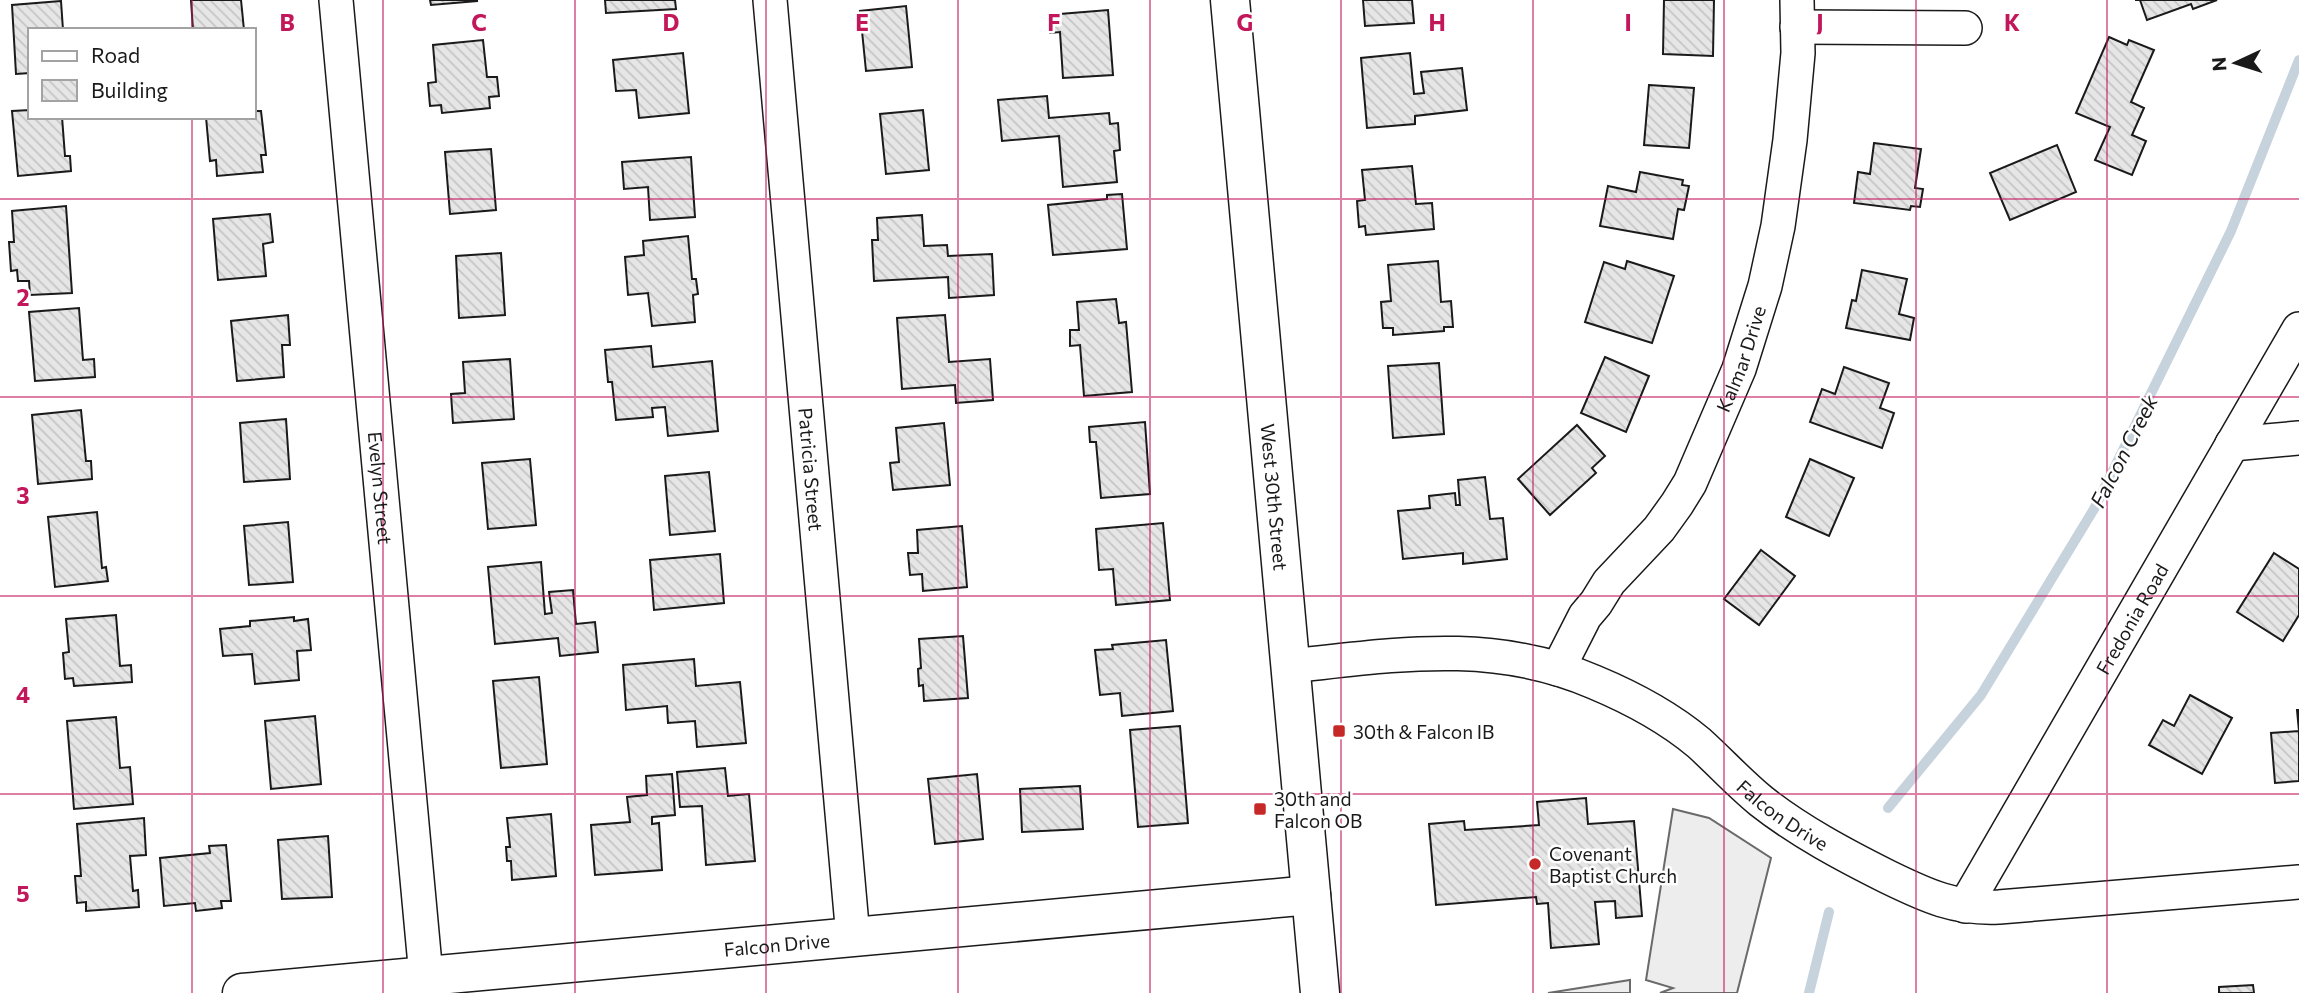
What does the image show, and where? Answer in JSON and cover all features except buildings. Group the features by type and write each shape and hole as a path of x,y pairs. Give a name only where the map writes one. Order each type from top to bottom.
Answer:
{"street":[{"name":"Evelyn Street","path":"336,0 426,976"},
{"name":"Patricia Street","path":"770,0 853,937"},
{"name":"West 30th Street","path":"1230,0 1320,993"},
{"path":"1797,14 1965,28"},
{"name":"Kalmar Drive","path":"1558,669 1586,616 1609,582 1659,529 1690,483 1739,369 1765,286 1778,226 1793,110 1798,53 1797,14"},
{"name":"Fredonia Road","path":"1965,906 2299,329"},
{"path":"2232,444 2299,438"},
{"name":"Falcon Drive","path":"1290,666 1405,653 1442,652 1510,658 1558,669 1624,695 1668,721 1697,741 1760,800 1815,838 1929,897 1965,906 1999,907 2299,882"},
{"name":"Falcon Drive","path":"242,993 1311,895"}],"shaded area":[{"path":"1673,809 1709,818 1771,858 1737,993 1660,993 1673,988 1646,980"},
{"path":"1630,980 1630,993 1548,993"}],"waterway":[{"name":"Falcon Creek","path":"1888,808 1981,695 2094,509 2231,231 2299,60"},
{"name":"Falcon Creek","path":"1809,993 1829,912"}],"place":[{"name":"30th & Falcon IB","path":"1339,731"},
{"name":"30th and Falcon OB","path":"1260,809"},
{"name":"Covenant Baptist Church","path":"1535,864"}]}
